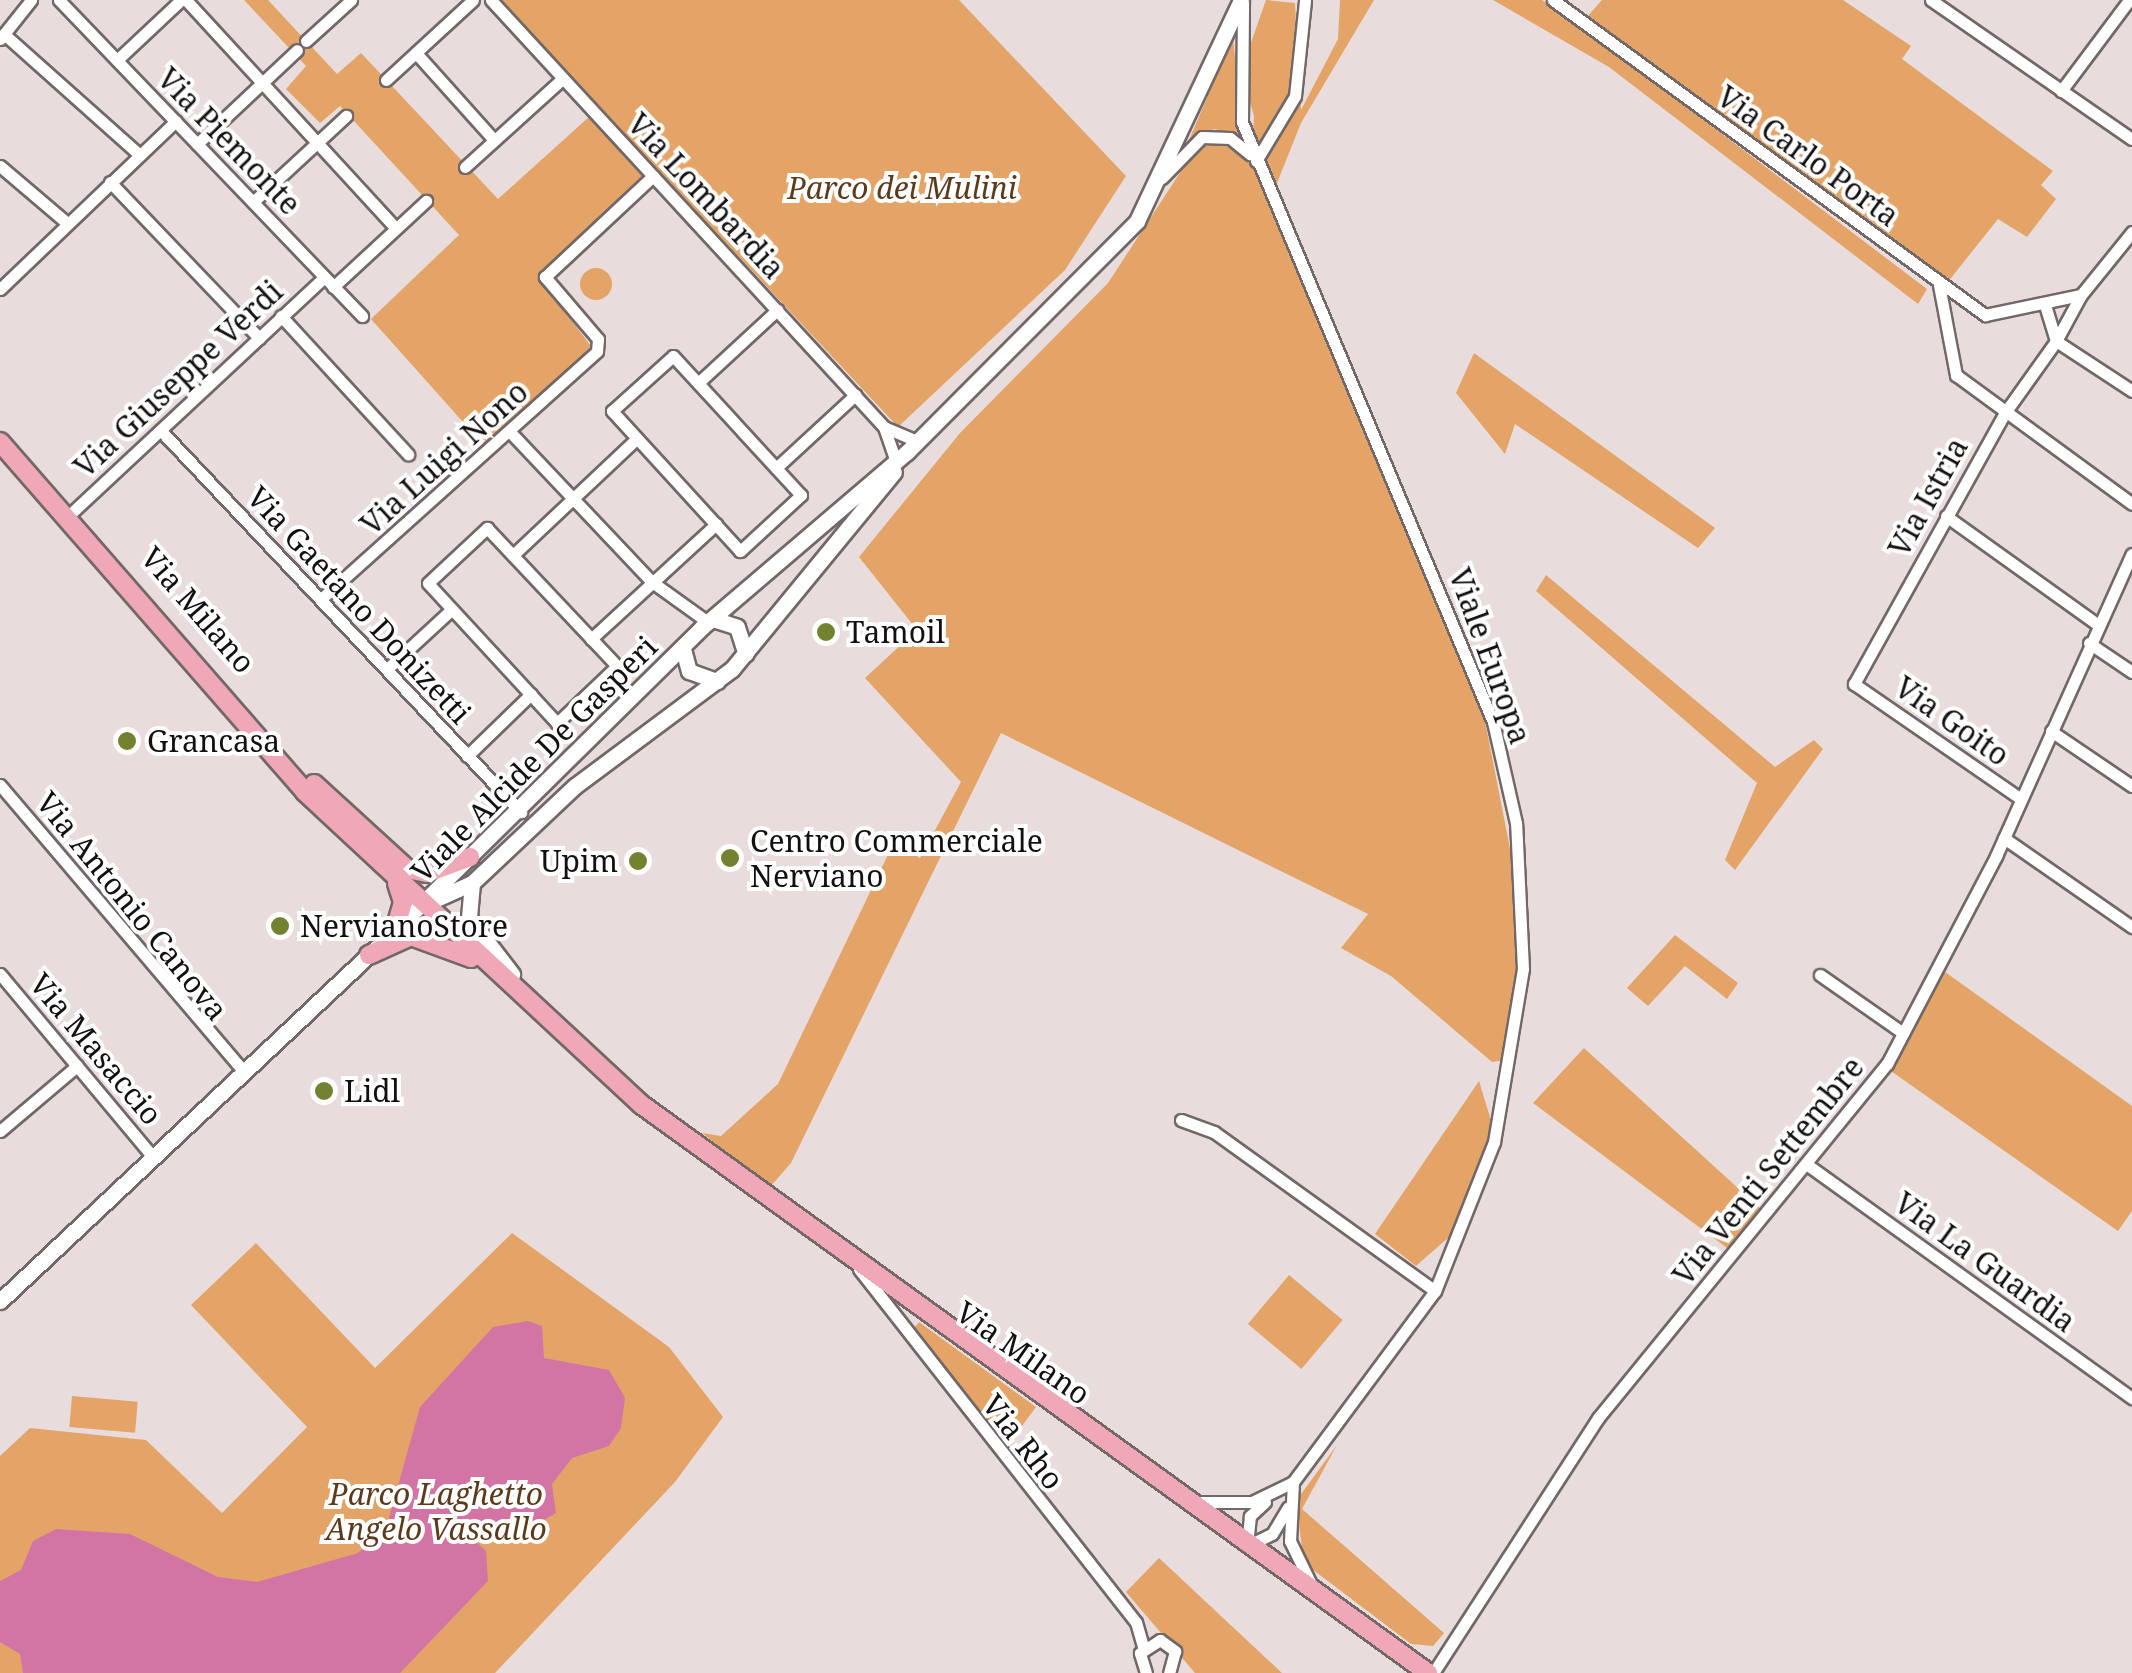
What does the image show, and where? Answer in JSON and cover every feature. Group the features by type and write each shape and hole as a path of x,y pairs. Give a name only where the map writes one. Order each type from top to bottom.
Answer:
{"main road":[{"name":"Via Milano","path":"0,426 70,514 351,833 596,1065 859,1269 1431,1673"},
{"name":"Via Milano","path":"0,442 314,784 351,833"},
{"path":"314,784 413,872 470,857"},
{"path":"388,870 404,902 395,930"},
{"path":"368,955 432,938 494,969"}],"street":[{"path":"30,0 2,36 140,155"},
{"name":"Via Piemonte","path":"60,0 362,316"},
{"path":"117,60 183,0 396,228"},
{"path":"324,0 336,13"},
{"path":"197,144 351,0"},
{"path":"386,80 474,0"},
{"name":"Via Lombardia","path":"491,0 855,395 909,447"},
{"name":"Viale Alcide De Gasperi","path":"1108,251 1230,0"},
{"name":"Viale Alcide De Gasperi","path":"424,905 711,621 909,447 1108,251 1157,184 1242,0"},
{"name":"Viale Europa","path":"1242,0 1236,78 1242,122 1482,691 1516,823 1523,956 1512,1063 1483,1177 1435,1291 1293,1482 1273,1496"},
{"name":"Via Carlo Porta","path":"1553,0 1937,281 1993,317 2082,294"},
{"path":"1930,0 2132,139"},
{"path":"2061,92 2129,0"},
{"path":"1157,184 1202,138 1230,138 1256,161 1295,96 1306,1"},
{"path":"416,52 494,140"},
{"path":"465,167 562,78"},
{"path":"253,202 346,116"},
{"path":"0,289 176,121"},
{"path":"0,166 67,223"},
{"name":"Via Luigi Nono","path":"321,599 512,434 597,351 598,338 545,277 653,176"},
{"path":"110,182 258,338"},
{"name":"Via Giuseppe Verdi","path":"70,514 162,432 281,316 426,202"},
{"path":"2082,294 2132,232"},
{"path":"1937,281 1956,375 2004,414 2132,504"},
{"name":"Via Istria","path":"1854,684 2004,414 2056,341 2082,294"},
{"path":"2045,305 2056,341 2132,391"},
{"path":"698,383 777,310"},
{"path":"281,316 408,454"},
{"path":"673,356 698,383 801,495 740,550 612,411 673,356"},
{"path":"776,468 855,395"},
{"name":"Via Lombardia","path":"884,426 909,447"},
{"name":"Via Gaetano Donizetti","path":"162,432 521,812"},
{"path":"512,434 684,612 737,627 746,654"},
{"path":"512,554 636,438"},
{"name":"Viale Alcide De Gasperi","path":"424,905 472,884 575,786 717,681 746,654 909,447"},
{"path":"1946,516 2097,624"},
{"path":"591,639 716,524"},
{"path":"487,528 512,554 617,666 558,724 428,583 487,528"},
{"name":"Via Venti Settembre","path":"1431,1673 1598,1418 1809,1166 1903,1033 2004,838 2097,624 2132,554"},
{"path":"386,670 452,609"},
{"path":"684,612 686,645"},
{"path":"2089,643 2132,672"},
{"name":"Viale Alcide De Gasperi","path":"686,645 688,671 717,681"},
{"name":"Via Goito","path":"1854,684 2020,799"},
{"path":"467,756 531,694"},
{"path":"2051,731 2132,786"},
{"name":"Via Antonio Canova","path":"0,785 239,1076"},
{"path":"2004,838 2132,927"},
{"name":"Via Milano","path":"472,884 476,933 596,1065"},
{"path":"4,1290 424,905"},
{"name":"Via Masaccio","path":"0,974 153,1157"},
{"path":"1820,974 1903,1033"},
{"path":"0,1131 78,1066"},
{"path":"1181,1120 1214,1132 1435,1291"},
{"name":"Via La Guardia","path":"1809,1166 2132,1398"},
{"name":"Via Rho","path":"859,1269 1053,1522 1136,1622 1146,1673"},
{"name":"Viale Europa","path":"1293,1482 1288,1507 1290,1542 1316,1593"},
{"path":"1185,1501 1273,1496"},
{"path":"1248,1546 1250,1516 1273,1496"},
{"path":"1248,1546 1272,1534 1288,1507"},
{"name":"Via Rho","path":"1143,1647 1166,1642 1175,1672"}],"green space":[{"path":"244,0 268,0 337,74 361,53 498,199 590,116 649,177 540,278 593,349 488,450 371,319 459,235 340,106 320,123 286,89 306,66"},
{"name":"Parco dei Mulini","path":"499,0 959,0 1126,176 1065,270 898,427"},
{"path":"1266,0 1295,3 1301,110 1338,39 1340,0 1374,0 1301,123 1269,203 1484,716 1515,874 1519,974 1506,1060 1492,1062 1391,976 1341,948 1368,914 1001,733 791,1163 770,1187 702,1133 721,1136 778,1084 894,842 920,858 961,782 865,678 917,630 859,557 960,433 1108,283 1200,142 1228,142 1251,164 1254,116 1241,71"},
{"path":"1493,0 1542,0 1566,16 1927,289 1918,304 1609,67"},
{"path":"1602,0 1843,0 1911,46 1902,59 2053,171 2041,185 2056,199 2027,237 1998,219 1947,283 1587,17"},
{"path":"1233,37 1243,135 1214,129 1189,140"},
{"path":"596,268 607,273 612,284 607,295 596,300 585,295 580,284 585,273"},
{"path":"1474,353 1715,528 1698,548 1515,424 1505,454 1456,393"},
{"path":"1546,575 1775,767 1814,740 1823,749 1735,870 1725,860 1757,783 1536,591"},
{"path":"1675,935 1738,983 1727,999 1685,966 1648,1006 1627,988"},
{"path":"1941,969 2132,1106 2132,1211 2118,1231 1888,1069"},
{"path":"1584,1048 1761,1209 1731,1251 1533,1103"},
{"path":"1479,1081 1493,1127 1457,1230 1416,1266 1375,1234"},
{"name":"Parco Laghetto Angelo Vassallo","path":"512,1233 669,1347 723,1417 675,1482 495,1673 0,1673 0,1456 30,1428 146,1440 222,1513 307,1427 191,1305 256,1243 375,1368"},
{"path":"1289,1275 1343,1320 1301,1369 1248,1324"},
{"path":"919,1322 1036,1407 1004,1450 913,1329"},
{"path":"72,1396 138,1402 135,1433 69,1427"},
{"path":"1337,1445 1302,1509 1444,1633 1433,1646 1411,1644 1304,1563 1296,1501"},
{"path":"1159,1558 1282,1673 1195,1673 1126,1592"}],"shaded area":[{"path":"528,1321 542,1326 544,1358 609,1370 625,1398 621,1428 609,1446 572,1458 552,1484 556,1513 516,1536 464,1530 486,1551 488,1581 400,1673 23,1673 20,1654 0,1642 0,1581 21,1570 33,1541 56,1529 130,1534 218,1577 257,1582 358,1553 387,1525 420,1407 493,1327"}],"place":[{"name":"Tamoil","path":"826,632"},
{"name":"Grancasa","path":"127,741"},
{"name":"Centro Commerciale Nerviano","path":"730,858"},
{"name":"Upim","path":"638,861"},
{"name":"NervianoStore","path":"280,926"},
{"name":"Lidl","path":"324,1091"}]}
